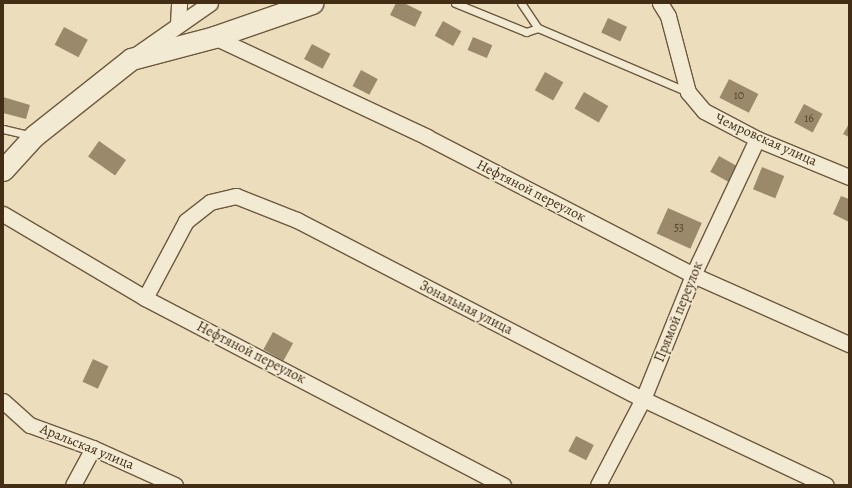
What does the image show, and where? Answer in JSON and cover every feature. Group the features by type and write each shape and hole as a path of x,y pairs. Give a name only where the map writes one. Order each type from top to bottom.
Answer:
{"main road":[{"path":"3,170 34,136 131,59 214,37 312,3"}],"street":[{"path":"178,24 179,3"},
{"path":"131,59 178,24 210,3"},
{"name":"Чемровская улица","path":"660,3 668,16 688,92 704,112 757,139 849,177"},
{"name":"Нефтяной переулок","path":"214,37 427,137 693,275 849,344"},
{"name":"Прямой переулок","path":"598,485 643,399 693,275 757,139"},
{"name":"Зональная улица","path":"144,298 186,221 210,202 236,196 297,220 643,399 826,485"},
{"name":"Нефтяной переулок","path":"3,214 144,298 503,485"},
{"name":"Аральская улица","path":"3,401 30,425 94,448 175,485"},
{"path":"72,485 94,448"}],"lane":[{"path":"455,3 526,32 538,28"},
{"path":"521,3 538,28 688,92"},
{"path":"3,128 34,136"}],"building":[{"path":"396,3 404,3 422,12 415,27 390,15"},
{"path":"608,18 627,27 620,41 601,33"},
{"path":"443,21 461,31 453,46 435,36"},
{"path":"64,27 88,40 78,57 55,45"},
{"path":"473,37 492,45 487,58 468,50"},
{"path":"312,44 331,54 323,69 304,59"},
{"path":"361,70 378,79 369,95 353,86"},
{"path":"545,72 563,82 553,101 535,90"},
{"path":"729,79 758,94 749,113 719,98"},
{"path":"584,92 608,106 599,122 574,108"},
{"path":"3,97 30,105 26,119 3,113"},
{"path":"804,104 823,114 813,132 794,123"},
{"path":"849,124 849,137 843,134"},
{"path":"99,141 126,160 115,175 88,157"},
{"path":"719,156 737,166 729,182 710,172"},
{"path":"762,167 784,176 775,198 753,189"},
{"path":"841,196 849,199 849,222 833,214"},
{"path":"668,208 702,223 690,249 657,234"},
{"path":"273,332 293,343 283,361 263,349"},
{"path":"93,359 108,366 98,389 82,382"},
{"path":"576,436 594,445 586,460 568,451"}]}
